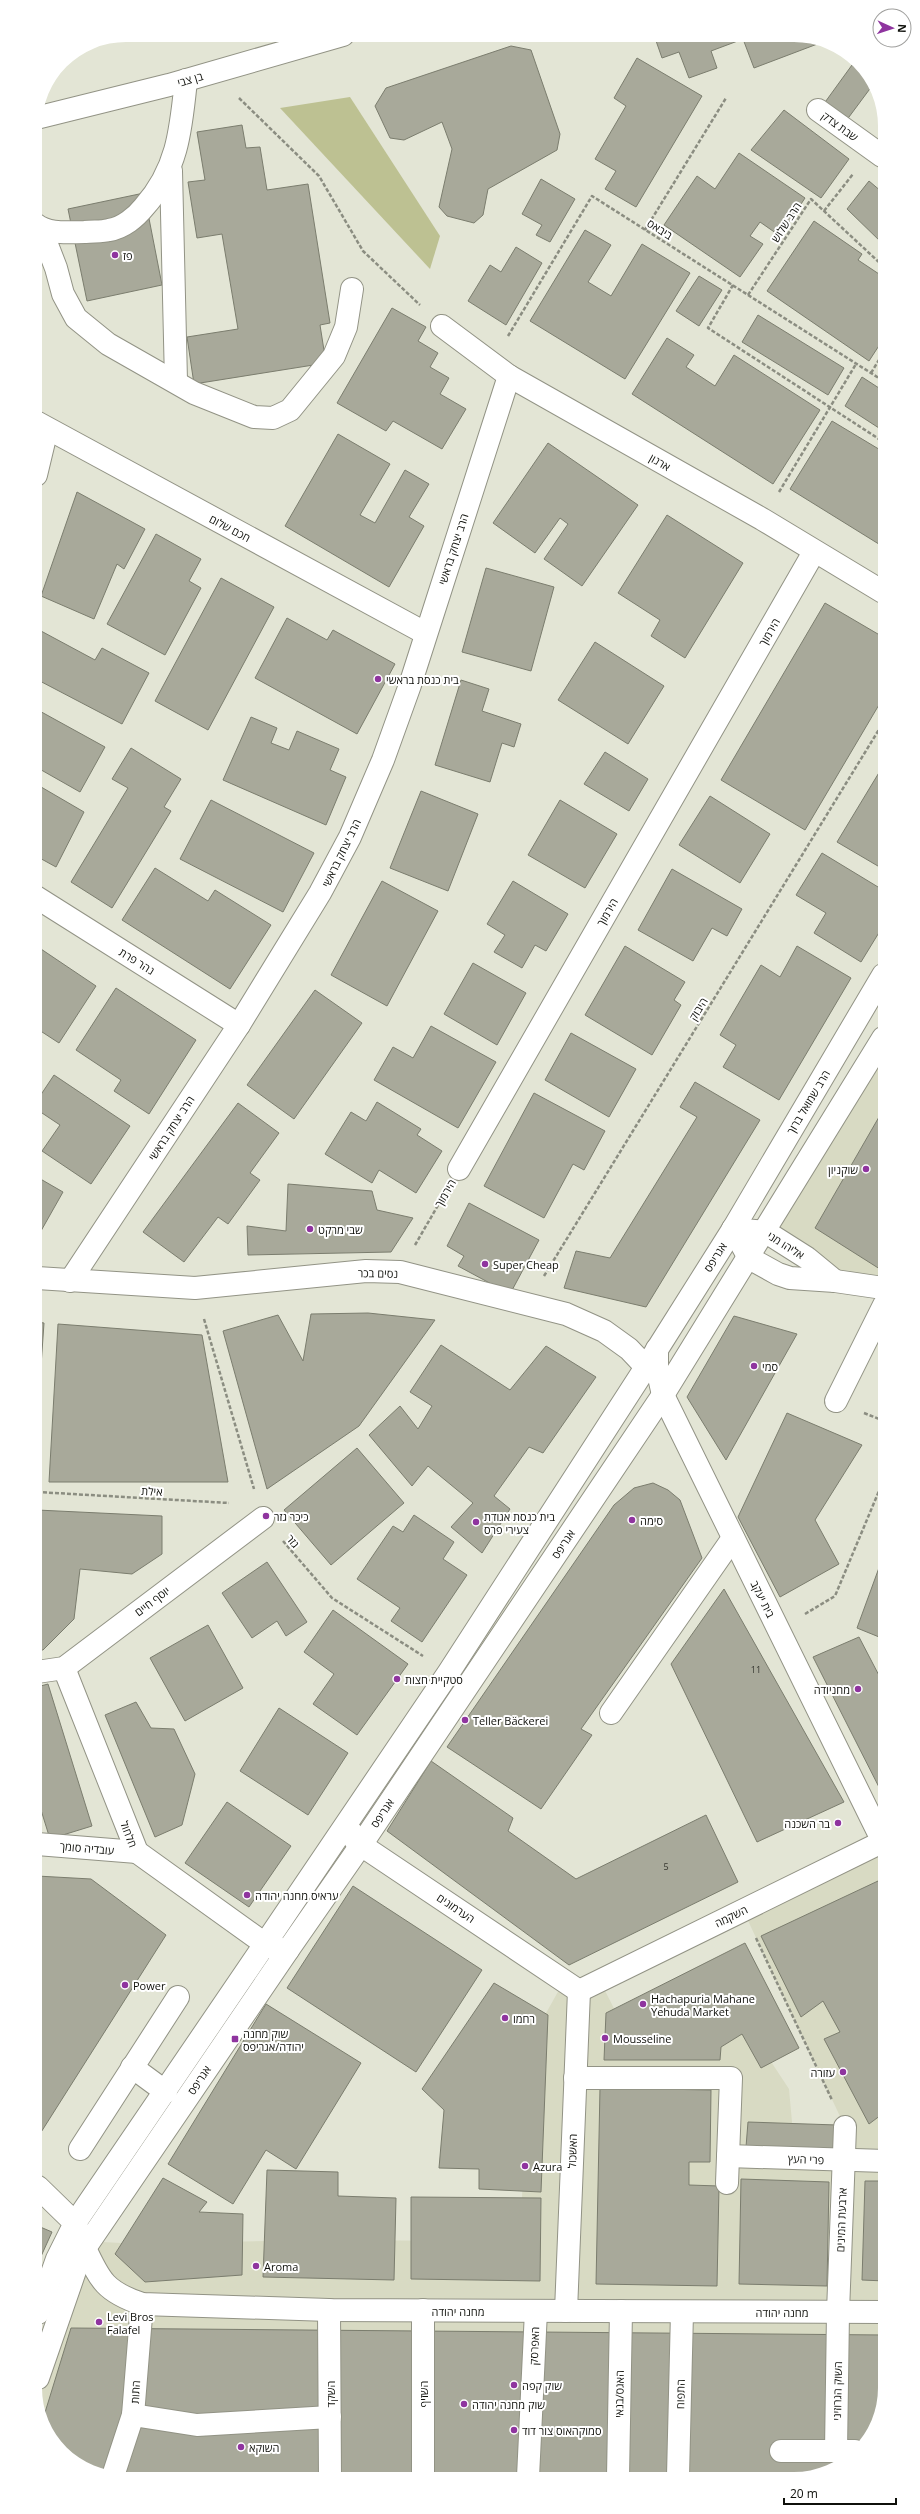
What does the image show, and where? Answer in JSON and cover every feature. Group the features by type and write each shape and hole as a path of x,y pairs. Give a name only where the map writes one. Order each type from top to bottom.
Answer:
{"street":[{"name":"בן צבי","path":"43,116 213,73 319,42"},
{"path":"42,228 64,233 110,230 135,218 159,190 171,165 180,137 186,80"},
{"name":"שבת צדק","path":"818,110 877,153"},
{"path":"171,165 176,382"},
{"path":"42,236 56,268 63,294 76,318 108,344 194,393 254,417 273,418 290,410 334,356 346,328 352,289"},
{"name":"ארנון","path":"442,326 509,376 762,519 878,590"},
{"name":"הרב יצחק בראשי","path":"70,1281 238,1025 320,893 350,837 383,760 410,685 425,633 509,376"},
{"name":"חכם שלום","path":"42,426 425,633"},
{"name":"הירמוך","path":"459,1169 814,552"},
{"name":"נהר פרת","path":"42,901 238,1025"},
{"name":"הרב שמואל ברוך","path":"733,1229 878,983"},
{"path":"749,1258 878,1046"},
{"path":"733,1229 749,1258 790,1278 836,1281 878,1287"},
{"name":"אליהו מני","path":"733,1229 766,1232 807,1258 836,1281"},
{"name":"אגריפס","path":"42,2302 57,2259 75,2223 166,2092 449,1672 733,1229"},
{"name":"אגריפס","path":"42,2366 76,2268 85,2248 361,1845 649,1417 749,1258"},
{"name":"נסים בכר","path":"42,1278 195,1288 366,1271 400,1272 566,1314 604,1331 629,1349 651,1358 654,1394 649,1417"},
{"path":"836,1401 878,1317"},
{"name":"בית יעקב","path":"651,1358 657,1368 663,1395 878,1830"},
{"name":"יוסף חיים","path":"42,1671 64,1668 263,1518"},
{"path":"611,1713 733,1538"},
{"name":"חלחול","path":"64,1668 136,1852 265,1944 272,1948 288,1950"},
{"name":"הערמונים","path":"353,1814 352,1833 355,1840 361,1845 579,1991"},
{"name":"עובדיה סומך","path":"42,1844 136,1852"},
{"name":"השקמה","path":"579,1991 878,1845"},
{"name":"האשכול","path":"566,2311 579,1991"},
{"path":"80,2150 178,1997"},
{"path":"132,2068 166,2092"},
{"path":"575,2078 731,2078 727,2183"},
{"name":"ארבעת המינים","path":"838,2312 845,2127"},
{"name":"פרי העץ","path":"728,2156 878,2161"},
{"path":"42,2190 75,2223"},
{"name":"מחנה יהודה","path":"75,2223 96,2272 108,2287 120,2297 142,2304 329,2310 878,2312"},
{"name":"התות","path":"115,2471 133,2415 142,2304"},
{"name":"השקד","path":"329,2310 330,2472"},
{"name":"השזיף","path":"423,2310 423,2472"},
{"name":"האפרסק","path":"528,2472 536,2311"},
{"name":"האגס/בנאי","path":"618,2472 621,2311"},
{"name":"התפוח","path":"678,2472 682,2312"},
{"name":"השוק הגרוזיני","path":"838,2312 845,2451"},
{"path":"133,2415 197,2425 330,2417"},
{"path":"781,2451 845,2451"}],"path":[{"path":"213,73 319,176 363,251 442,326"},
{"path":"645,230 726,98"},
{"path":"824,211 877,153"},
{"name":"ביבאס","path":"492,362 592,196 878,377"},
{"name":"הרב שלוש","path":"748,295 811,199 878,261"},
{"path":"733,285 708,328 878,438"},
{"path":"871,373 878,362"},
{"path":"762,519 856,364"},
{"name":"היבוק","path":"527,1304 878,731"},
{"name":"הירמוך","path":"400,1272 459,1169"},
{"name":"גזר","path":"208,1333 263,1518 332,1598 449,1672"},
{"name":"אילת","path":"42,1492 232,1503 263,1518"},
{"path":"779,1630 835,1596 878,1493"},
{"path":"743,1910 845,2127"}],"shaded area":[{"path":"878,1046 878,1288 868,1287 766,1232"},
{"name":"שוק מחנה יהודה","path":"878,1847 878,2394 872,2420 867,2430 854,2448 841,2458 821,2468 794,2472 120,2472 99,2468 84,2461 66,2448 53,2430 45,2410 42,2388 42,2366 76,2268 102,2242 140,2244 313,2240 480,2241 520,2232 531,2040 564,1981 600,1981 625,2030 741,2016 789,2089 793,2133 845,2127 743,1910"}],"green space":[{"path":"350,97 440,236 430,269 280,108"}],"building":[{"path":"656,42 735,42 711,51 717,68 689,78 679,52 662,58"},
{"path":"744,42 800,42 815,45 754,68"},
{"path":"511,46 531,50 560,134 557,150 488,189 483,215 474,223 447,216 439,207 452,149 442,122 404,140 390,138 375,106 386,88"},
{"path":"637,58 702,96 636,207 605,189 616,171 595,159 626,106 614,98"},
{"path":"852,65 861,75 870,89 846,121 823,105"},
{"path":"784,110 849,159 821,198 751,150"},
{"path":"242,125 246,148 260,147 267,190 308,184 330,323 320,325 326,363 194,384 187,337 238,329 222,234 197,238 188,182 205,180 197,132"},
{"path":"739,153 805,198 780,236 760,222 750,236 763,244 740,277 664,225 697,176 715,189"},
{"path":"541,179 575,199 550,242 536,235 542,225 522,214"},
{"path":"869,181 878,189 878,239 847,209"},
{"path":"144,193 162,285 87,301 68,209"},
{"path":"814,221 862,254 858,260 878,273 878,347 869,361 767,291"},
{"path":"585,230 611,245 588,282 611,296 642,244 690,273 625,379 530,321"},
{"path":"516,247 542,263 506,325 468,301 490,265 501,272"},
{"path":"699,276 722,290 699,326 676,311"},
{"path":"392,308 426,327 418,341 438,353 430,367 449,378 440,394 466,409 442,449 393,421 386,431 337,403"},
{"path":"758,315 844,368 828,395 742,342"},
{"path":"667,338 694,355 686,367 715,386 734,355 820,410 773,484 632,394"},
{"path":"862,377 878,387 878,427 845,406"},
{"path":"832,421 878,449 878,544 790,489"},
{"path":"338,434 390,464 360,515 375,523 405,470 429,484 409,517 424,526 389,587 285,526"},
{"path":"548,443 638,505 582,586 544,559 568,524 560,518 535,553 493,523"},
{"path":"77,492 145,529 124,569 117,564 94,619 42,596"},
{"path":"667,515 743,563 685,658 651,636 660,620 618,593"},
{"path":"156,534 201,559 189,581 201,588 165,655 107,624"},
{"path":"486,568 554,587 531,671 462,652"},
{"path":"221,578 274,607 208,730 155,701"},
{"path":"825,603 878,634 878,706 805,830 721,780"},
{"path":"287,618 327,640 333,630 395,664 357,734 255,678"},
{"path":"42,632 95,660 102,648 149,673 122,724 42,682"},
{"path":"595,642 664,686 628,744 558,700"},
{"path":"461,680 489,689 482,711 521,724 514,747 502,743 490,782 435,765"},
{"path":"42,712 105,747 80,792 42,770"},
{"path":"251,717 277,728 271,743 289,750 297,731 339,749 330,770 346,777 326,825 223,780"},
{"path":"131,748 181,779 164,807 171,811 112,908 71,882 128,788 112,779"},
{"path":"605,752 648,779 629,811 584,784"},
{"path":"878,774 878,866 837,842"},
{"path":"42,788 84,812 56,867 42,859"},
{"path":"421,791 478,814 448,891 390,868"},
{"path":"710,796 770,834 740,883 679,845"},
{"path":"211,800 314,853 283,912 180,859"},
{"path":"560,800 617,834 585,888 528,855"},
{"path":"822,853 878,887 878,934 861,962 814,933 826,913 796,895"},
{"path":"155,868 208,901 215,890 271,925 230,989 122,920"},
{"path":"672,869 742,909 727,936 712,928 693,961 638,930"},
{"path":"382,881 438,911 387,1006 331,975"},
{"path":"513,881 568,914 546,951 535,945 522,968 494,952 505,935 487,924"},
{"path":"625,946 685,982 674,1000 681,1005 652,1055 585,1015"},
{"path":"797,946 851,978 779,1100 723,1067 736,1045 720,1035 761,965 780,977"},
{"path":"42,950 96,986 59,1043 42,1032"},
{"path":"473,963 526,993 497,1045 444,1014"},
{"path":"116,988 196,1040 149,1114 114,1091 121,1080 76,1050"},
{"path":"315,990 362,1023 294,1119 247,1085"},
{"path":"431,1026 496,1062 458,1128 374,1080 393,1047 413,1058"},
{"path":"571,1033 636,1069 609,1117 545,1080"},
{"path":"54,1075 130,1126 91,1184 42,1151 60,1125 42,1113 42,1093"},
{"path":"695,1082 760,1120 646,1307 564,1288 576,1251 610,1258 697,1117 680,1107"},
{"path":"534,1093 605,1131 584,1170 573,1164 544,1218 484,1186"},
{"path":"377,1102 421,1129 417,1135 442,1151 416,1193 379,1170 372,1183 325,1154 351,1112 366,1121"},
{"path":"238,1103 279,1133 250,1173 260,1180 228,1224 218,1217 184,1262 143,1232"},
{"name":"שוקניון","path":"878,1119 878,1268 815,1228"},
{"path":"42,1180 63,1192 42,1229"},
{"path":"288,1184 372,1191 377,1210 413,1218 391,1252 248,1255 247,1226 286,1231"},
{"path":"469,1203 539,1240 510,1294 458,1266 464,1256 447,1246"},
{"path":"368,1313 435,1320 359,1426 267,1489 223,1331 278,1315 303,1361 311,1314"},
{"path":"734,1316 797,1334 726,1460 687,1397"},
{"path":"42,1323 44,1323 42,1352"},
{"path":"58,1324 202,1335 228,1482 49,1482"},
{"path":"441,1345 510,1390 546,1346 596,1377 543,1453 529,1447 494,1496 510,1509 482,1553 451,1527 473,1503 428,1466 412,1486 369,1435 400,1406 418,1429 432,1406 410,1392"},
{"path":"787,1413 862,1445 815,1520 839,1564 780,1597 738,1517"},
{"path":"357,1448 404,1503 331,1565 284,1510"},
{"path":"653,1483 668,1490 680,1500 702,1558 581,1729 592,1735 541,1809 447,1747 614,1505 634,1488"},
{"path":"42,1510 162,1516 162,1554 132,1574 80,1569 74,1619 43,1650"},
{"path":"414,1515 454,1542 443,1559 467,1575 422,1642 391,1621 400,1608 357,1579 393,1526 403,1532"},
{"path":"267,1562 307,1622 286,1636 277,1621 252,1638 222,1593"},
{"path":"878,1570 878,1637 857,1628"},
{"path":"724,1589 844,1802 757,1842 671,1664"},
{"path":"333,1610 408,1664 357,1735 313,1704 334,1674 304,1652"},
{"path":"208,1625 243,1688 185,1721 150,1658"},
{"path":"859,1637 878,1673 878,1785 813,1657"},
{"path":"48,1684 92,1826 50,1839 42,1813 42,1686"},
{"path":"136,1702 151,1728 174,1729 195,1774 182,1825 155,1837 105,1715"},
{"path":"279,1708 348,1753 308,1815 240,1771"},
{"path":"431,1761 513,1818 508,1831 576,1879 706,1815 738,1882 569,1965 387,1831"},
{"path":"227,1802 291,1846 249,1907 185,1863"},
{"path":"42,1876 91,1879 166,1935 42,2131"},
{"path":"878,1881 878,2117 869,2124 824,2039 840,2032 823,2001 801,2017 761,1936"},
{"path":"353,1886 482,1970 416,2072 287,1988"},
{"path":"745,1943 799,2048 761,2068 742,2034 721,2047 720,2060 604,2060 606,2013"},
{"path":"494,1983 548,2015 541,2192 479,2189 479,2169 439,2168 444,2110 422,2089"},
{"path":"266,2004 361,2063 296,2169 266,2150 233,2204 168,2164"},
{"path":"600,2088 711,2090 710,2162 689,2162 689,2185 719,2186 717,2286 596,2284"},
{"path":"748,2122 837,2125 837,2149 746,2147"},
{"path":"267,2170 338,2172 338,2196 396,2198 394,2280 263,2277"},
{"path":"163,2178 207,2202 199,2212 243,2214 242,2275 145,2282 115,2254"},
{"path":"741,2179 829,2182 827,2286 739,2284"},
{"path":"865,2181 878,2181 878,2281 862,2280"},
{"path":"411,2197 541,2198 540,2281 411,2279"},
{"path":"42,2228 52,2232 42,2254"},
{"name":"שוק מחנה יהודה","path":"71,2328 878,2335 878,2394 874,2415 867,2430 854,2448 841,2458 821,2468 805,2471 120,2472 99,2468 84,2461 66,2448 53,2430 45,2411"}],"place":[{"name":"פז","path":"115,255"},
{"name":"בית כנסת בראשי","path":"378,679"},
{"name":"שוקניון","path":"866,1169"},
{"name":"שבי מרקט","path":"310,1229"},
{"name":"Super Cheap","path":"485,1264"},
{"name":"סמי","path":"754,1366"},
{"name":"כיכר גזר","path":"266,1516"},
{"name":"סימה","path":"632,1520"},
{"name":"בית כנסת אגודת צעירי פרס","path":"476,1522"},
{"name":"סטקיית חצות","path":"397,1679"},
{"name":"מחניודה","path":"858,1689"},
{"name":"Teller Bäckerei","path":"465,1720"},
{"name":"בר השכנה","path":"838,1823"},
{"name":"עראיס מחנה יהודה","path":"247,1895"},
{"name":"Power","path":"125,1985"},
{"name":"Hachapuria Mahane Yehuda Market","path":"643,2004"},
{"name":"רחמו","path":"505,2018"},
{"name":"Mousseline","path":"605,2038"},
{"name":"שוק מחנה יהודה/אגריפס","path":"235,2039"},
{"name":"עזורה","path":"843,2072"},
{"name":"Azura","path":"525,2166"},
{"name":"Aroma","path":"256,2266"},
{"name":"Levi Bros Falafel","path":"99,2322"},
{"name":"שוק קפה","path":"514,2385"},
{"name":"שוק מחנה יהודה","path":"464,2404"},
{"name":"סמוקהאוס צור דוד","path":"514,2430"},
{"name":"השוקא","path":"241,2447"}]}
